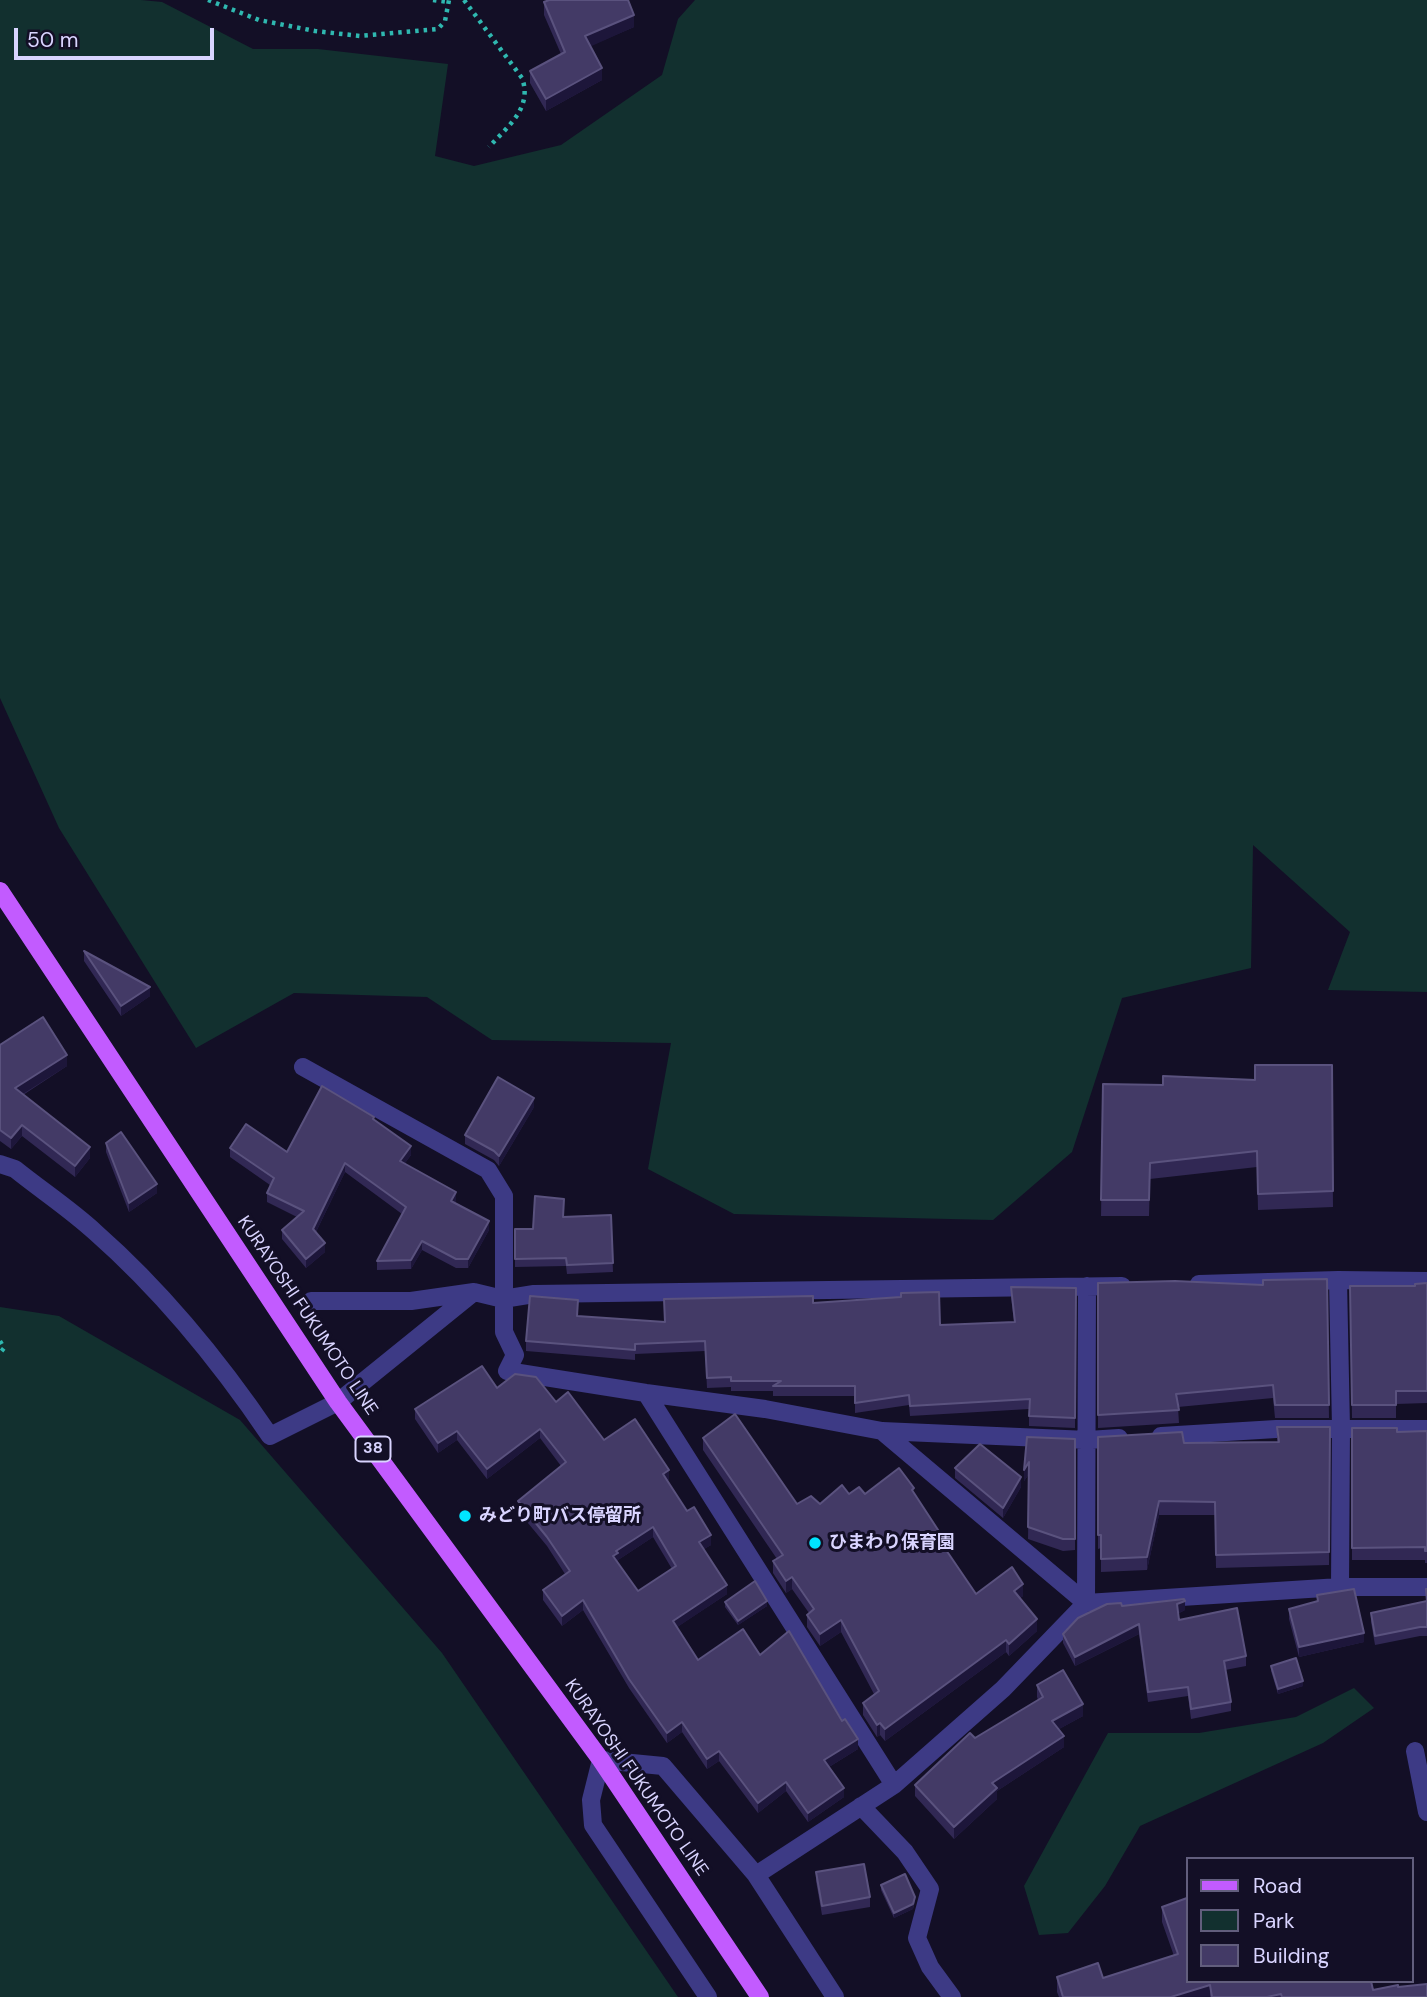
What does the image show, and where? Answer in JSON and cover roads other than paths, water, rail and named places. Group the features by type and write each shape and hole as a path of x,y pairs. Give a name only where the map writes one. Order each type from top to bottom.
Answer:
{"main road":[{"name":"KURAYOSHI FUKUMOTO LINE","path":"0,891 338,1402 601,1760 760,1997"}],"street":[{"path":"303,1067 488,1170 503,1196 504,1332 515,1355 507,1371 765,1409 882,1431 1088,1440 1276,1429 1427,1429"},
{"path":"0,1164 15,1169 95,1231 163,1298 242,1395 270,1436 338,1402 474,1292"},
{"path":"1338,1280 1340,1587"},
{"path":"1184,1284 1427,1281"},
{"path":"311,1301 411,1301 474,1292 503,1299 534,1294 1143,1285"},
{"path":"1086,1604 1087,1286"},
{"path":"646,1393 894,1785"},
{"path":"882,1431 1086,1604"},
{"path":"756,1875 894,1785 1003,1689 1086,1604 1340,1587 1427,1587"},
{"path":"1415,1751 1427,1812"},
{"path":"708,1997 593,1825 591,1800 601,1760 663,1766 756,1875 835,1997"},
{"path":"861,1806 905,1852 930,1889 918,1938 930,1967 952,1997"}],"place":[{"name":"みどり町バス停留所","path":"465,1516"},
{"name":"ひまわり保育園","path":"815,1543"}]}
